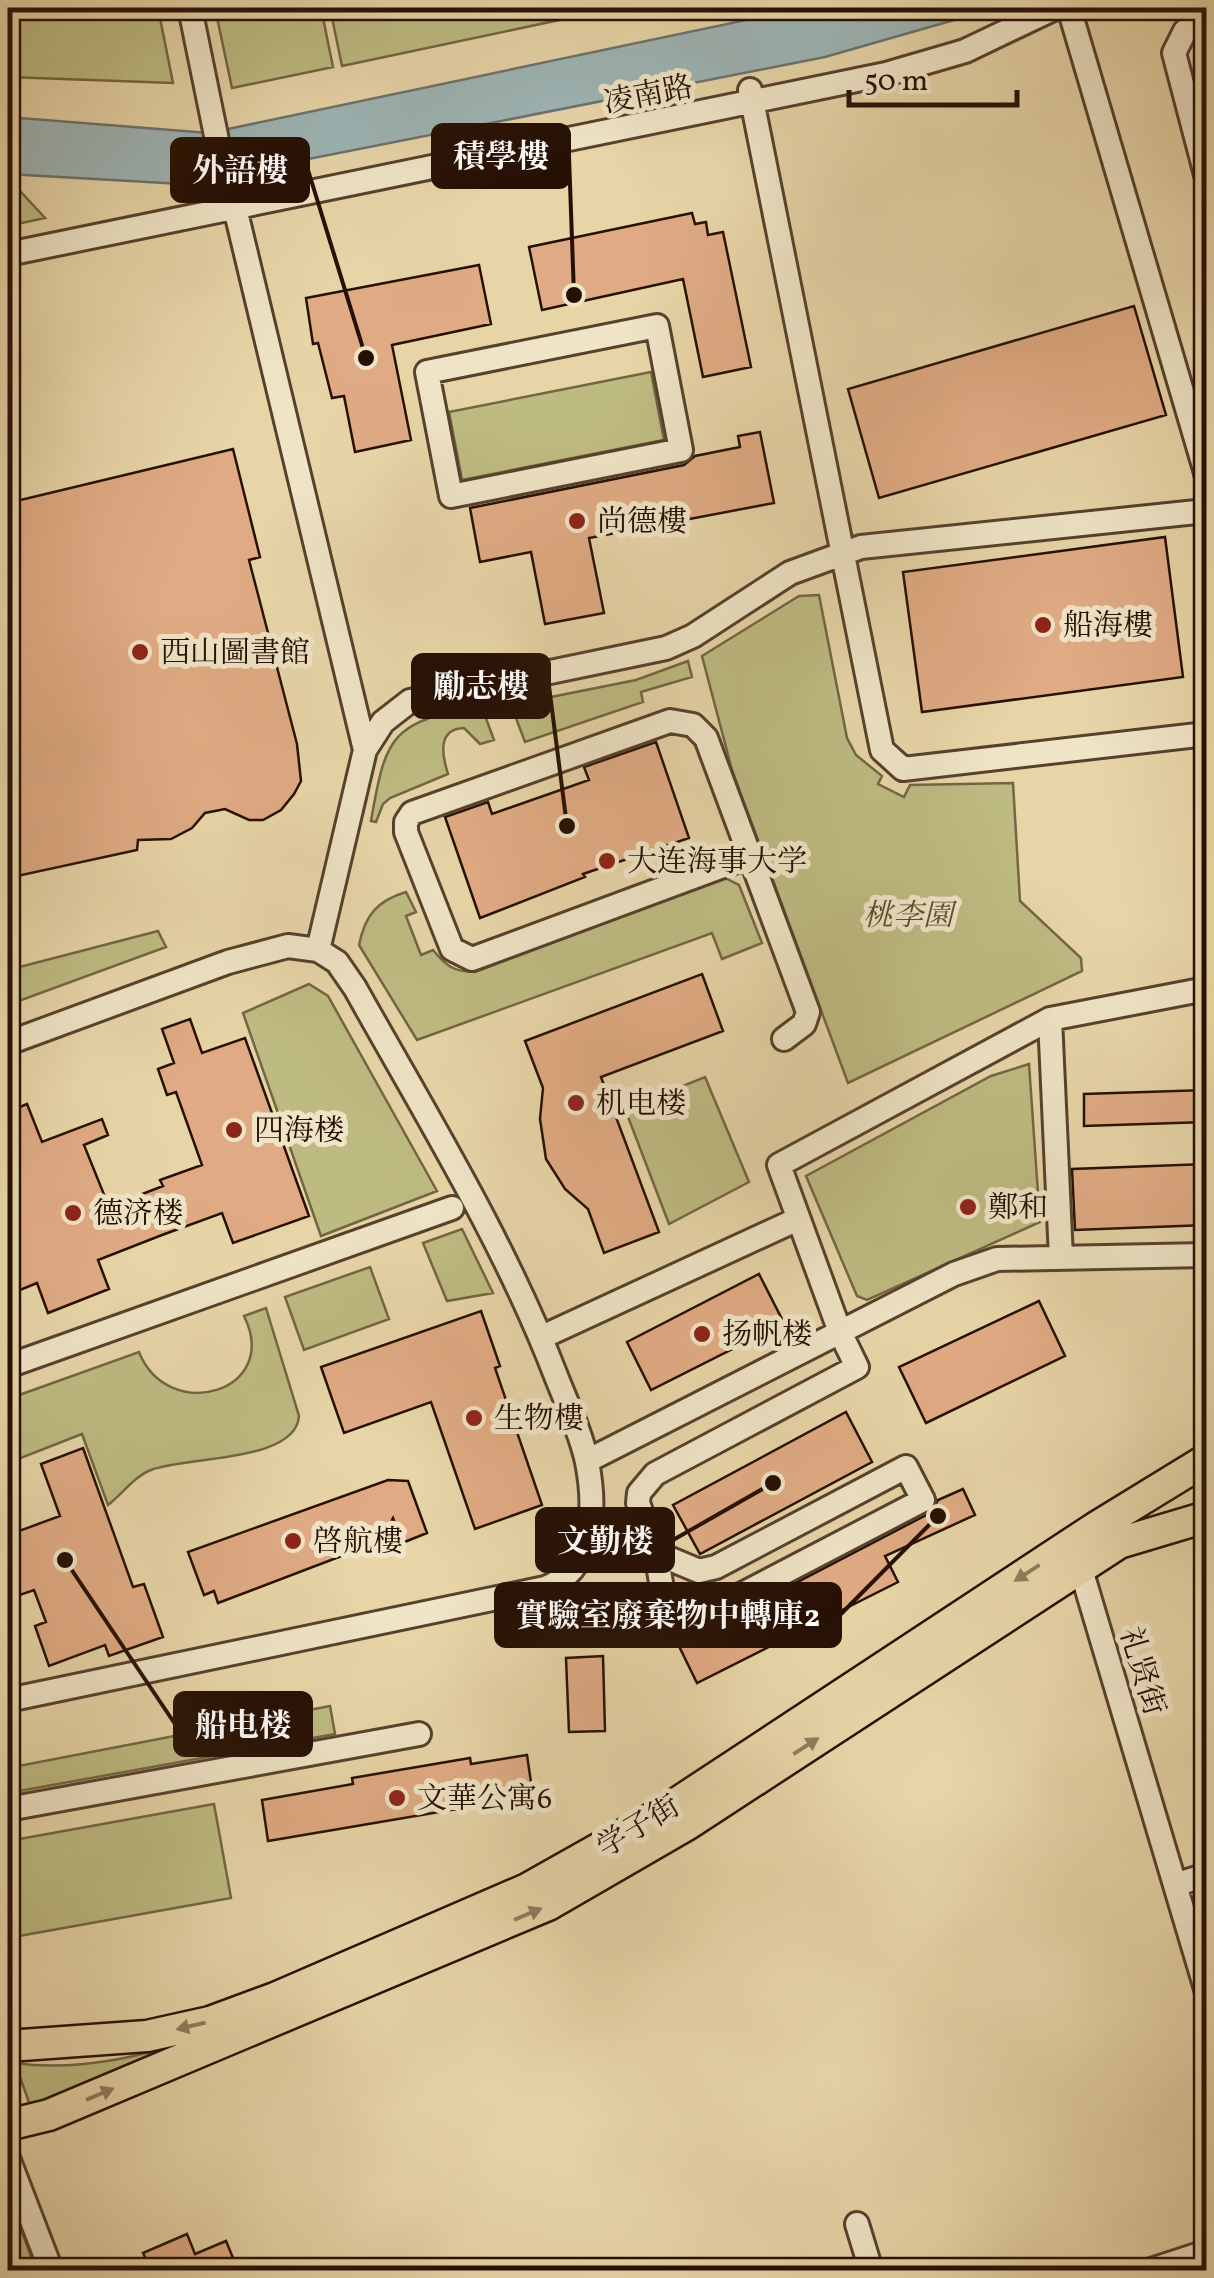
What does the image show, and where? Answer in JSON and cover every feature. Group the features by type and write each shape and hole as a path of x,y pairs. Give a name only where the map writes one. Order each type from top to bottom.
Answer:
{"main road":[{"name":"学子街","path":"8,2046 147,2036 210,2022 275,1998 527,1889 662,1813 1077,1555 1206,1460"},
{"path":"1114,1531 1206,1476"},
{"path":"1114,1531 1206,1502"},
{"name":"学子街","path":"1114,1531 1206,1517"},
{"name":"学子街","path":"8,2124 49,2115 548,1905 688,1824 1077,1555"}],"street":[{"path":"190,8 225,176 364,750"},
{"name":"凌南路","path":"8,254 751,96 938,61 1055,8"},
{"path":"1068,8 1206,472"},
{"path":"1206,14 1185,31 1174,53 1206,175"},
{"path":"751,96 882,750 902,769 1206,734"},
{"path":"658,326 682,450 452,496 427,372 658,326"},
{"path":"318,950 364,750 383,722 410,702 666,648 693,636 790,574 861,547 1206,511"},
{"path":"750,856 472,958 452,949 406,832 406,822 412,813 670,722 693,724 706,738 750,856 808,1012 804,1024 784,1039"},
{"path":"8,1044 228,962 288,946 318,950 336,962 355,988 467,1189 542,1337 587,1462 591,1504 586,1542 576,1568 555,1584 8,1700"},
{"path":"656,1554 699,1571 716,1568 906,1467 922,1500 681,1626 667,1618 656,1554 638,1503 646,1483 656,1474 856,1368 778,1165 1050,1019 1206,989"},
{"path":"1050,1019 1061,1258"},
{"path":"8,1366 452,1208"},
{"path":"542,1337 798,1218"},
{"path":"587,1462 840,1332 968,1269 997,1259 1206,1255"},
{"name":"礼贤街","path":"1077,1555 1206,1989"},
{"path":"8,1809 419,1734"},
{"path":"1175,1884 1206,1875"},
{"path":"8,2158 52,2270"},
{"path":"856,2224 871,2270"},
{"path":"1150,2270 1206,2252"}],"green space":[{"path":"8,8 158,8 173,83 8,77"},
{"path":"215,8 321,8 333,67 232,88"},
{"path":"330,8 616,8 342,66"},
{"path":"8,178 45,218 8,226"},
{"path":"651,372 664,440 462,480 449,412"},
{"name":"桃李園","path":"819,595 847,738 856,755 882,776 878,784 904,797 910,785 1013,783 1020,901 1081,958 1082,971 848,1083 732,770 702,656 799,596"},
{"path":"688,661 692,677 641,692 643,702 525,742 511,705 636,680"},
{"path":"481,705 494,740 480,744 464,728 455,729 444,744 448,774 390,798 383,804 376,822 371,821 382,769 398,737 428,718"},
{"path":"725,878 739,885 762,943 722,959 712,933 417,1040 359,945 374,911 406,892 416,912 406,916 421,955 433,950 451,967 475,972"},
{"path":"158,931 166,947 8,1005 8,970"},
{"path":"309,984 328,996 437,1191 321,1236 243,1013"},
{"path":"1029,1064 1040,1222 867,1300 857,1296 806,1176 991,1076"},
{"path":"705,1077 749,1182 669,1224 625,1109"},
{"path":"462,1229 493,1293 447,1301 423,1243"},
{"path":"370,1267 389,1319 304,1350 285,1297"},
{"path":"266,1308 299,1416 293,1431 279,1442 260,1450 151,1470 108,1505 82,1434 8,1463 8,1399 139,1352 153,1375 173,1388 195,1393 217,1390 235,1380 248,1364 252,1342 244,1316"},
{"path":"330,1706 335,1734 8,1793 8,1768"},
{"path":"214,1804 231,1898 8,1938 8,1841"},
{"path":"217,2033 31,2108 15,2063 92,2063 143,2054"},
{"path":"8,2194 33,2262 10,2270 8,2270"}],"water":[{"path":"803,8 982,8 968,16 825,57 182,184 8,174 8,117 209,133"}],"building":[{"path":"692,213 695,224 706,222 708,235 723,232 751,367 703,377 683,279 542,310 529,247"},
{"path":"479,265 491,324 392,345 411,440 355,452 344,396 332,398 318,343 313,344 306,298"},
{"path":"1134,306 1166,415 879,498 848,389"},
{"name":"尚德樓","path":"760,432 774,503 589,538 604,613 545,624 531,552 480,562 470,508 684,465 695,456 740,447 738,436"},
{"name":"西山圖書館","path":"233,449 260,557 249,560 297,744 301,781 281,810 263,820 249,820 225,809 205,813 192,828 171,839 138,840 137,850 8,878 8,503"},
{"name":"船海樓","path":"1165,537 1183,677 922,712 903,572"},
{"path":"656,742 689,838 583,874 585,877 480,918 445,817 488,802 492,814 589,780 584,767"},
{"name":"机电楼","path":"702,974 723,1031 601,1077 659,1232 604,1253 588,1209 565,1189 546,1159 540,1119 543,1088 525,1041"},
{"path":"190,1019 202,1053 245,1038 309,1216 233,1243 222,1213 162,1235 98,1260 109,1289 48,1313 37,1283 8,1295 8,1238 14,1235 8,1219 8,1112 27,1104 42,1142 102,1119 108,1135 84,1145 109,1207 163,1186 160,1180 202,1165 176,1092 167,1095 158,1069 174,1063 162,1029"},
{"path":"1206,1090 1206,1122 1084,1126 1084,1094"},
{"path":"1206,1164 1206,1225 1075,1230 1072,1169"},
{"name":"扬帆楼","path":"759,1274 784,1323 651,1390 627,1342"},
{"path":"1039,1301 1065,1356 926,1423 899,1367"},
{"name":"生物樓","path":"481,1311 500,1366 495,1368 542,1505 475,1529 431,1402 344,1433 321,1367"},
{"path":"846,1412 872,1462 700,1554 673,1505"},
{"path":"83,1448 133,1587 144,1584 163,1637 109,1656 105,1645 49,1666 35,1626 46,1622 34,1590 8,1599 8,1535 60,1516 41,1464"},
{"name":"啓航樓","path":"388,1480 408,1481 427,1533 402,1543 393,1518 381,1541 218,1603 214,1591 204,1595 188,1552"},
{"path":"963,1489 975,1515 885,1556 898,1582 697,1683 676,1640 688,1639 930,1513 938,1500"},
{"path":"603,1656 605,1731 569,1732 566,1658"},
{"name":"文華公寓6","path":"527,1755 533,1796 268,1841 262,1800 353,1784 352,1778 470,1758 471,1764"},
{"path":"187,2234 195,2254 226,2241 238,2270 151,2270 143,2253"}],"place":[{"name":"積學樓","path":"574,295"},
{"name":"外語樓","path":"366,358"},
{"name":"尚德樓","path":"577,521"},
{"name":"船海樓","path":"1043,625"},
{"name":"西山圖書館","path":"140,652"},
{"name":"勵志樓","path":"567,826"},
{"name":"大连海事大学","path":"607,861"},
{"name":"机电楼","path":"576,1103"},
{"name":"四海楼","path":"234,1130"},
{"name":"鄭和","path":"968,1207"},
{"name":"德济楼","path":"73,1213"},
{"name":"扬帆楼","path":"702,1334"},
{"name":"生物樓","path":"474,1418"},
{"name":"文勤楼","path":"773,1483"},
{"name":"實驗室廢棄物中轉庫2","path":"938,1516"},
{"name":"啓航樓","path":"293,1541"},
{"name":"船电楼","path":"65,1560"},
{"name":"文華公寓6","path":"397,1798"}]}
